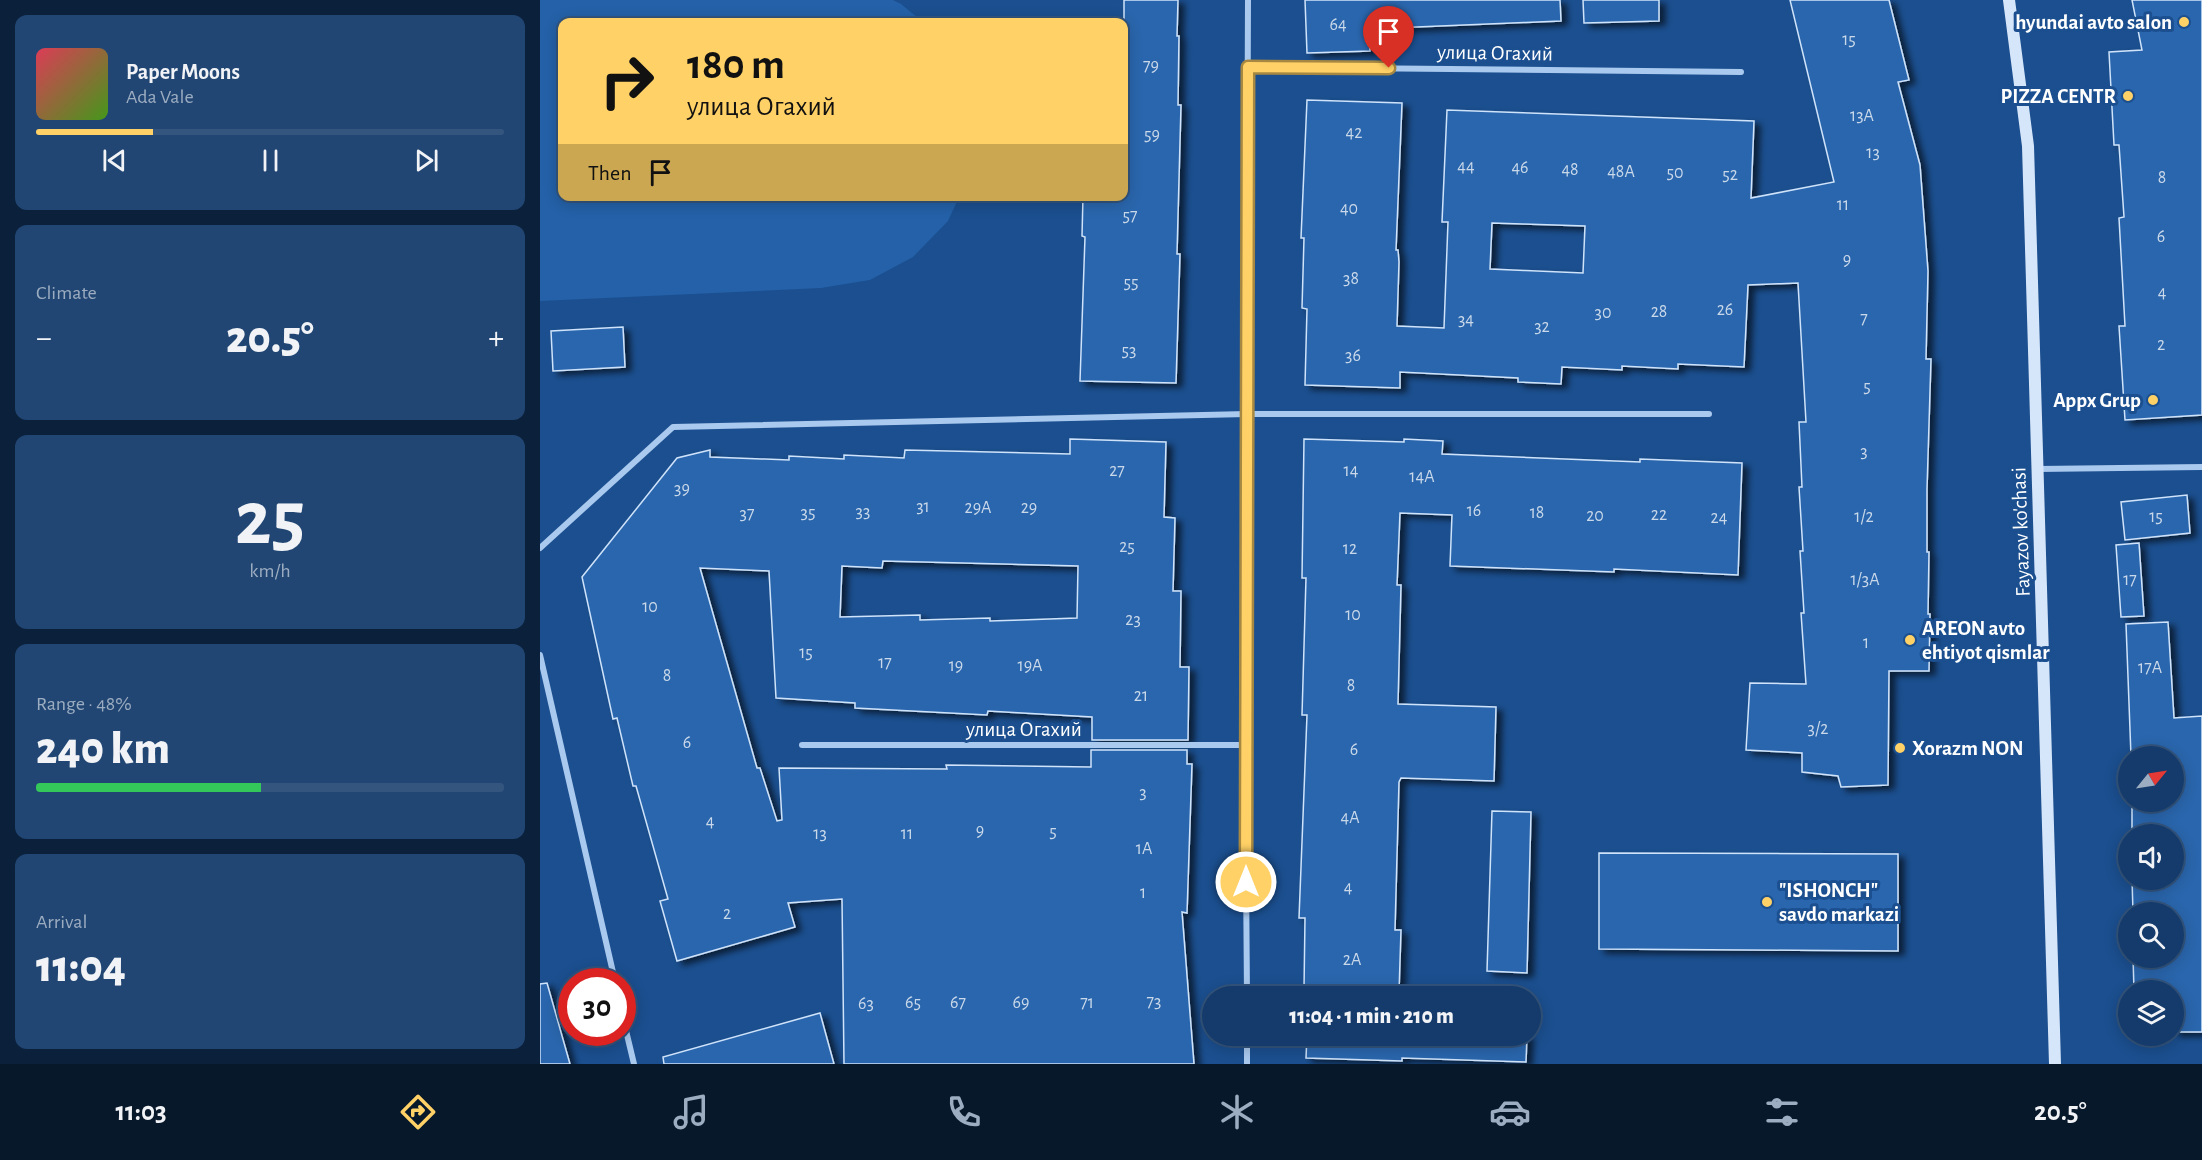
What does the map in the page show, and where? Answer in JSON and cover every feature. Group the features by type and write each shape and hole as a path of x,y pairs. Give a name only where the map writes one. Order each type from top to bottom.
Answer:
{"main road":[{"name":"Fayazov ko'chasi","path":"2008,0 2028,146 2055,1064"}],"street":[{"path":"1247,986 1245,745 1248,0"},
{"name":"улица Огахий","path":"1248,67 1741,72"},
{"path":"540,548 673,428 1247,414 1709,414"},
{"path":"2038,469 2202,467"},
{"path":"540,655 612,968"},
{"name":"улица Огахий","path":"802,745 1245,745"},
{"path":"630,1046 634,1064"},
{"path":"1247,1046 1247,1064"}],"shaded area":[{"path":"540,0 893,0 918,18 558,18 558,201 957,201 948,221 913,257 870,280 821,288 540,301"}],"building":[{"path":"1124,0 1178,0 1178,105 1181,105 1176,383 1080,381 1085,237 1082,236 1083,201 1128,201 1128,18 1124,18"},
{"path":"1305,0 1560,0 1561,21 1369,29 1370,51 1307,53"},
{"path":"1583,0 1659,0 1659,21 1584,23"},
{"path":"1790,0 1889,0 1909,80 1898,82 1920,165 1928,271 1926,359 1931,359 1927,489 1929,671 1889,671 1888,785 1841,787 1838,776 1802,772 1802,753 1746,750 1750,683 1806,684 1801,613 1804,613 1800,551 1803,551 1799,487 1802,487 1799,422 1806,422 1798,283 1748,285 1744,367 1678,364 1678,369 1622,366 1622,370 1562,367 1561,384 1518,382 1518,378 1400,372 1400,388 1305,385 1307,309 1302,308 1304,238 1301,238 1307,100 1402,103 1396,250 1398,250 1399,262 1397,326 1444,328 1448,222 1442,222 1447,110 1754,121 1751,198 1834,182","holes":["1492,223 1585,226 1583,273 1490,269"]},
{"path":"2132,0 2202,0 2202,415 2125,420 2119,326 2125,326 2119,218 2124,217 2119,145 2114,145 2109,52 2142,50"},
{"path":"623,327 625,367 553,371 551,331"},
{"path":"1070,439 1166,442 1164,517 1175,518 1173,591 1181,591 1180,667 1189,667 1188,740 1092,740 1092,717 988,711 987,715 855,708 855,703 776,698 769,571 700,568 757,768 760,768 777,821 782,820 779,768 947,769 946,765 1091,767 1091,750 1187,750 1187,764 1192,764 1187,913 1182,912 1194,1064 844,1064 842,899 788,903 795,927 677,961 660,901 668,899 636,786 633,786 617,718 613,719 582,577 677,458 710,450 710,457 789,460 789,456 844,459 844,455 904,458 905,450 1070,454","holes":["883,561 1078,566 1077,618 990,621 990,618 920,620 920,615 840,617 842,566 882,568"]},
{"path":"1304,439 1443,441 1442,454 1640,462 1640,459 1742,463 1738,575 1614,569 1614,572 1450,566 1452,515 1400,513 1397,585 1401,585 1398,704 1496,707 1494,781 1401,778 1399,782 1395,930 1401,930 1399,986 1304,986 1305,918 1299,918 1307,715 1302,715 1306,578 1302,578"},
{"path":"2187,495 2190,533 2125,540 2121,502"},
{"path":"2139,543 2144,616 2121,617 2116,545"},
{"path":"2168,622 2174,718 2202,716 2202,1032 2184,1032 2184,980 2134,980 2133,968 2184,968 2184,902 2133,902 2132,890 2184,890 2184,824 2132,824 2132,812 2184,812 2184,746 2131,746 2126,624"},
{"path":"1492,811 1531,812 1527,973 1487,971"},
{"path":"1599,853 1898,854 1898,951 1599,949"},
{"path":"547,983 558,1022 558,1046 565,1046 570,1064 540,1064 540,984"},
{"path":"820,1013 834,1064 664,1064 663,1057"},
{"path":"1307,1046 1527,1046 1526,1062 1306,1058"}],"place":[{"name":"hyundai avto salon","path":"2184,22"},
{"name":"PIZZA CENTR","path":"2128,96"},
{"name":"Appx Grup","path":"2153,400"},
{"name":"AREON avto ehtiyot qismlar","path":"1910,640"},
{"name":"Xorazm NON","path":"1900,748"},
{"name":"\"ISHONCH\" savdo markazi","path":"1767,902"}],"route":[{"path":"1246,882 1248,67 1389,68"}]}
